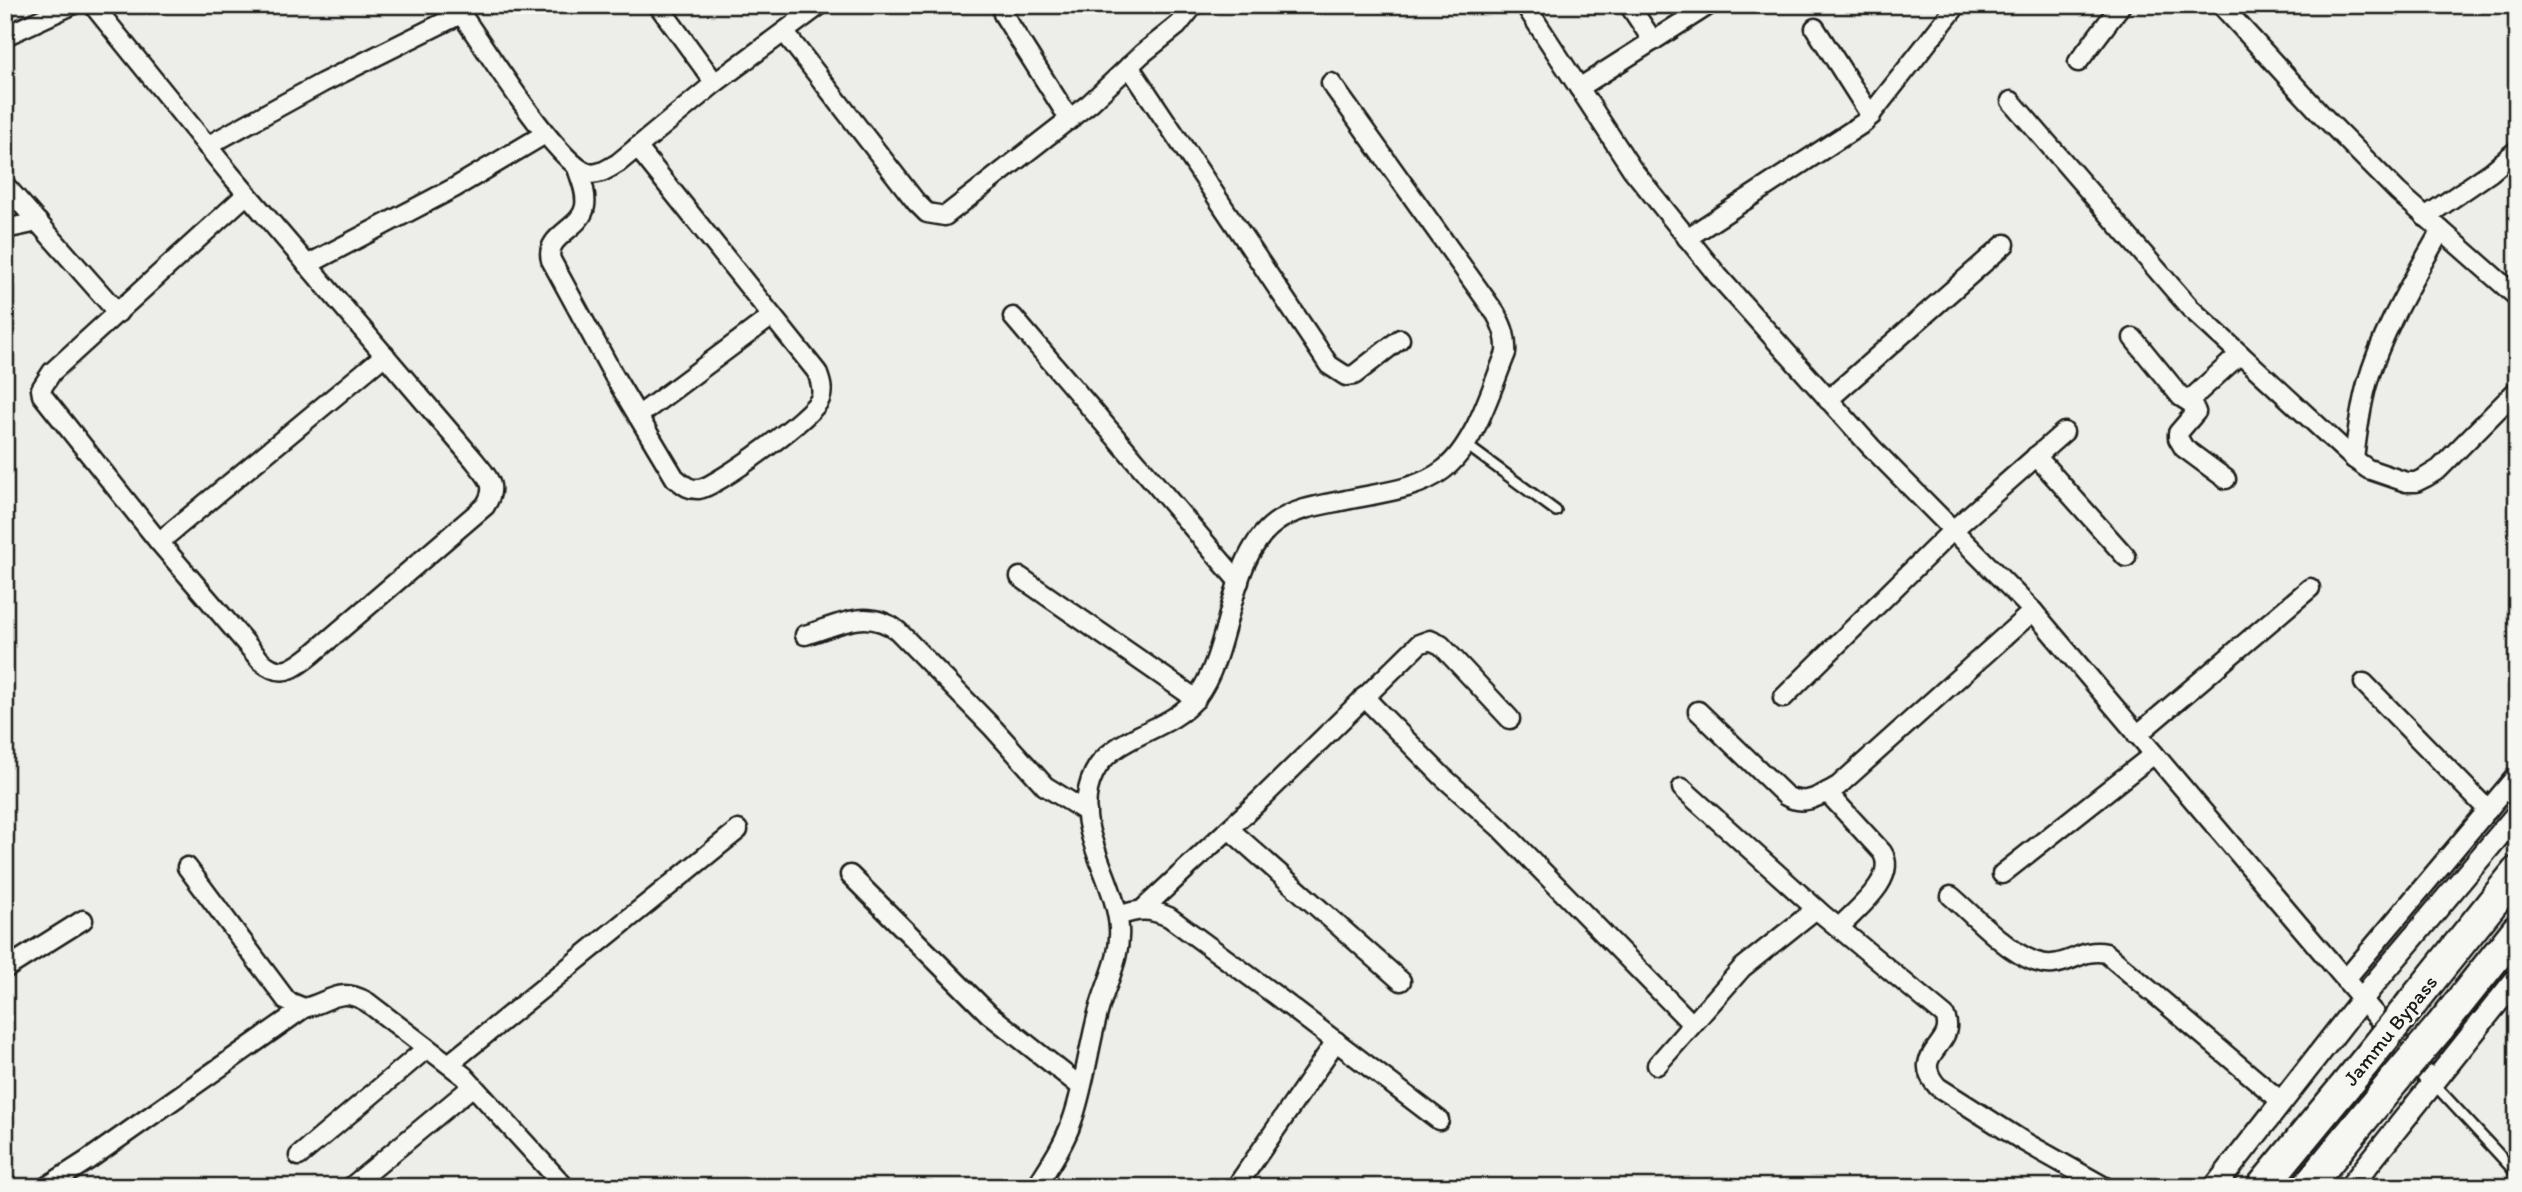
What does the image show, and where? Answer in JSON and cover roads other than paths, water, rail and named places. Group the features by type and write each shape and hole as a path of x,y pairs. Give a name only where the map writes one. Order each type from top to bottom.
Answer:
{"highway":[{"name":"Jammu Bypass","path":"2262,1187 2517,872"},
{"name":"Jammu Bypass","path":"2307,1187 2517,930"}],"street":[{"path":"5,36 72,5"},
{"path":"93,5 493,488 485,506 311,656 289,669 275,671 159,542 42,395 41,389 52,372 247,194"},
{"path":"658,5 715,83"},
{"path":"208,146 458,9 545,134 562,154 588,173 600,173 618,163 715,83 820,5"},
{"path":"785,33 916,202 927,213 945,216 1070,120 1177,26 1194,5"},
{"path":"1525,5 1632,169 1718,276 1829,400 2033,611 2433,1083"},
{"path":"1629,5 1653,41"},
{"path":"1579,88 1709,5"},
{"path":"1687,238 1853,132 1871,116 1957,5"},
{"path":"2078,62 2121,5"},
{"path":"2228,8 2322,115 2398,192 2517,298"},
{"path":"1003,13 1070,120"},
{"path":"1815,28 1871,116"},
{"path":"1129,66 1329,365 1346,376 1354,375 1400,339"},
{"path":"1036,1187 1065,1139 1073,1119 1101,1002 1118,953 1118,916 1098,859 1087,812 1086,799 1094,772 1107,754 1170,721 1196,699 1209,679 1239,582 1252,551 1262,536 1286,516 1310,508 1405,488 1444,470 1465,444 1480,417 1506,353 1502,326 1429,218 1331,83"},
{"path":"2011,101 2190,308 2368,469 2390,478 2416,482 2426,477 2439,469 2517,390"},
{"path":"307,265 454,188 545,134"},
{"path":"577,167 585,196 585,209 572,226 553,242 549,253 607,365 675,478 687,488 699,489 719,482 785,433 814,407 820,398 821,386 817,372 638,147"},
{"path":"2426,217 2491,172 2517,150"},
{"path":"5,184 118,313"},
{"path":"5,229 38,222"},
{"path":"2354,459 2364,398 2378,351 2441,230"},
{"path":"1829,400 2005,244"},
{"path":"638,416 772,316"},
{"path":"1013,317 1239,582"},
{"path":"2133,338 2181,397 2192,404 2196,412 2178,433 2180,443 2225,479"},
{"path":"2192,404 2196,394 2240,354"},
{"path":"159,542 385,355"},
{"path":"1783,698 1953,530 2064,432"},
{"path":"2036,456 2126,557"},
{"path":"1020,577 1196,699"},
{"path":"2137,735 2310,588"},
{"path":"1698,711 1786,796 1806,801 1838,786 2033,611"},
{"path":"805,635 864,617 886,622 983,718 1045,786 1087,812"},
{"path":"1143,909 1419,644 1430,640 1441,645 1510,719"},
{"path":"2364,683 2488,810"},
{"path":"1364,697 1442,776 1499,827 1692,1024"},
{"path":"2002,874 2154,754"},
{"path":"2345,979 2517,775"},
{"path":"1682,788 1816,909 1945,1016 1948,1023 1946,1033 1926,1066 1929,1077 1938,1087 2023,1141 2105,1187"},
{"path":"1827,792 1882,852 1887,867 1881,884 1839,928"},
{"path":"2215,1187 2361,1000 2517,814"},
{"path":"1229,829 1401,981"},
{"path":"449,1064 738,830"},
{"path":"187,867 287,1001 304,1007"},
{"path":"850,875 989,1014 1080,1086"},
{"path":"1951,896 2015,951 2029,959 2053,964 2083,953 2106,953 2282,1101"},
{"path":"1118,916 1143,909 1169,917 1438,1120"},
{"path":"1657,1065 1742,968 1816,909"},
{"path":"5,970 83,920"},
{"path":"2350,1187 2517,978"},
{"path":"46,1187 304,1007 342,994 357,997 449,1064 473,1086 559,1184"},
{"path":"1236,1187 1336,1041"},
{"path":"299,1156 427,1048"},
{"path":"351,1187 473,1086"}],"lane":[{"path":"1465,444 1556,511"},
{"path":"2433,1083 2517,1174"}]}
